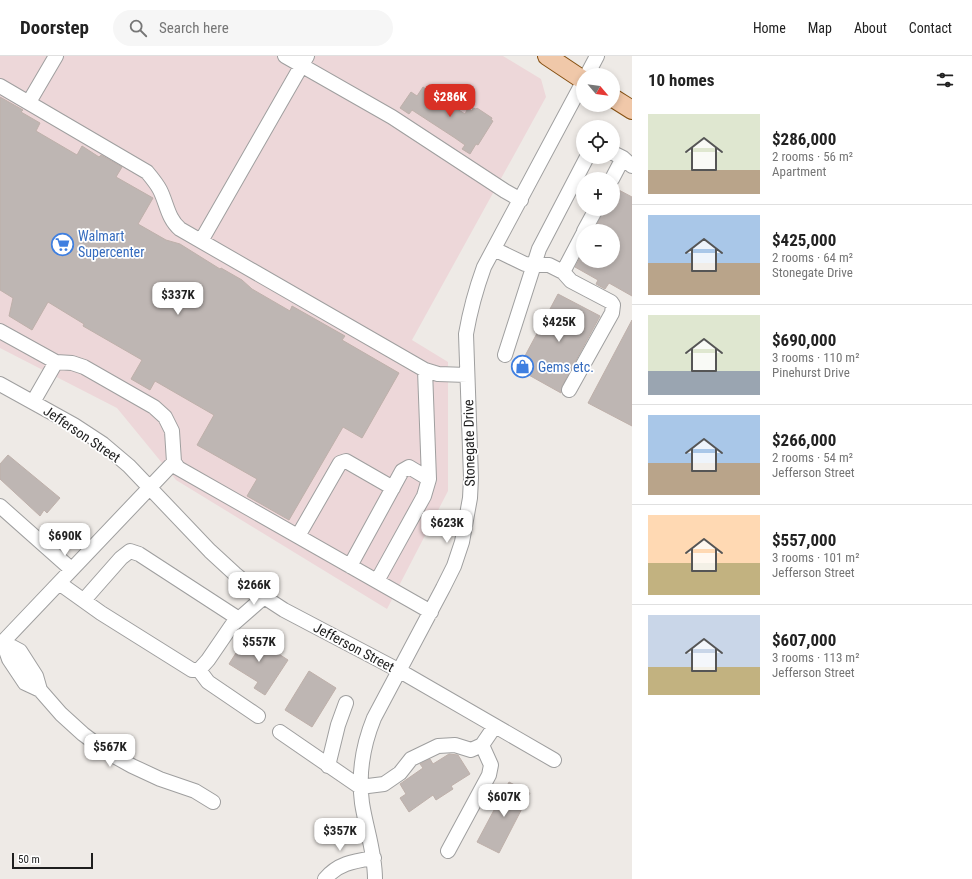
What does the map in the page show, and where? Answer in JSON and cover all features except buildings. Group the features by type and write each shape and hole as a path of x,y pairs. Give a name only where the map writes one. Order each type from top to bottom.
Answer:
{"main road":[{"path":"547,56 576,76"},
{"path":"620,102 632,110"}],"street":[{"path":"29,102 56,56"},
{"path":"285,56 304,61 521,200"},
{"path":"591,68 597,56"},
{"path":"201,242 304,61"},
{"path":"0,86 147,172 160,190 169,216 174,225 201,242 425,370 438,374 467,375"},
{"name":"Stonegate Drive","path":"374,879 374,858 362,804 360,787 361,769 368,734 374,718 454,566 462,542 467,519 470,478 466,334 470,311 484,267 576,94"},
{"path":"616,172 623,159"},
{"path":"505,355 539,249 583,164"},
{"path":"563,272 576,247"},
{"path":"494,249 525,264 549,265 563,272 571,281 611,302 613,305 612,313 569,390"},
{"path":"0,331 56,362 84,367 154,407 165,417 172,431 174,462 178,468 431,612"},
{"path":"33,402 56,362"},
{"path":"377,581 424,496 429,479 425,370"},
{"name":"Jefferson Street","path":"0,384 74,425 103,444 129,466 210,551 235,574 264,597 284,610 400,671 554,760"},
{"path":"298,536 340,463 346,461 393,488"},
{"path":"174,462 71,569 2,644 8,659 25,683 40,690 61,714 83,734 107,752 132,766 160,779 195,791 212,802"},
{"path":"350,566 402,471 409,466 429,479"},
{"path":"0,506 71,569"},
{"path":"84,600 121,558 130,551 139,554 239,619"},
{"path":"59,582 84,600 192,670 199,670 208,660 232,625 264,597"},
{"path":"199,670 208,682 258,716"},
{"path":"328,766 336,732 346,702"},
{"path":"280,732 360,787 384,784 400,773 411,759 438,746 455,744 470,750 482,745 495,726"},
{"path":"448,852 489,775 491,765 482,745"},
{"path":"325,879 338,867 350,862 374,858"}],"shaded area":[{"path":"0,56 503,56 541,79 546,97 412,340 448,362 448,491 387,609 176,480 117,408 0,348"}],"place":[{"name":"Walmart Supercenter","path":"63,244"},
{"name":"Gems etc.","path":"522,367"}]}
